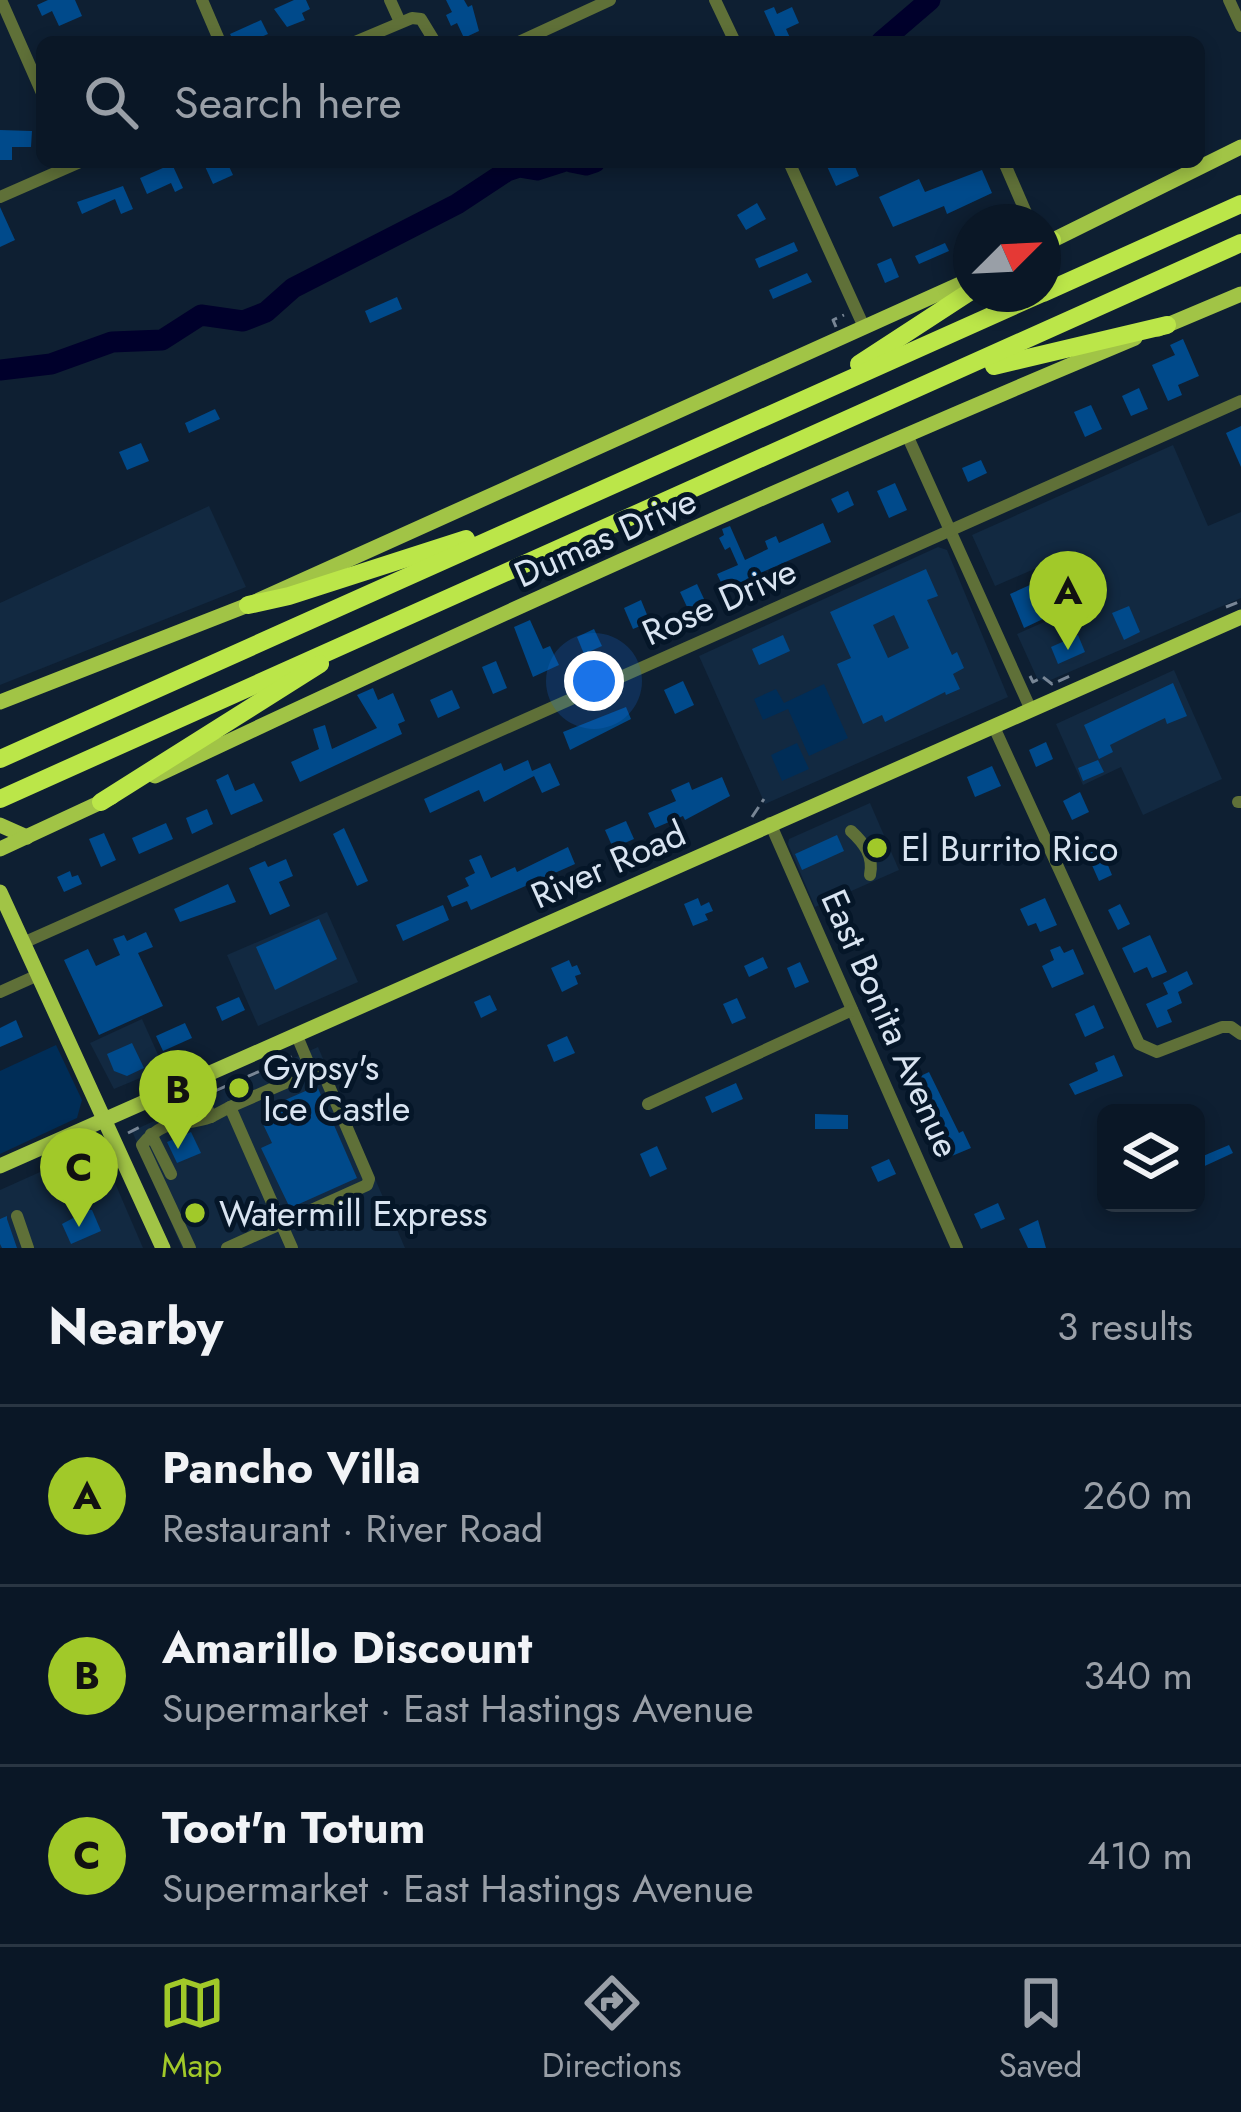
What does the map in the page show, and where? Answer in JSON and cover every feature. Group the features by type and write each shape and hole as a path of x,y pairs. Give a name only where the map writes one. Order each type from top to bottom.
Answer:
{"highway":[{"path":"1061,285 1241,204"},
{"path":"8,795 1241,243"},
{"path":"812,395 953,304"},
{"path":"0,759 999,312"},
{"path":"883,405 1017,358 1167,325"},
{"path":"248,605 528,521"},
{"path":"101,802 366,634"}],"main road":[{"path":"1205,166 1237,150"},
{"path":"1061,237 1200,168"},
{"path":"0,702 248,605 953,287"},
{"name":"Dumas Drive","path":"0,849 376,672 907,435 1241,294"},
{"name":"River Road","path":"0,1166 1241,617"},
{"path":"0,825 27,837"},
{"path":"0,892 4,914 23,943 163,1248"}],"street":[{"path":"1,0 36,79"},
{"path":"202,0 217,36"},
{"path":"390,0 400,22"},
{"path":"532,36 610,0"},
{"path":"716,0 732,36"},
{"path":"1229,0 1241,26"},
{"path":"368,36 400,22 421,19 431,36"},
{"path":"0,197 64,168"},
{"path":"792,168 864,327"},
{"path":"1007,168 1022,204"},
{"name":"Rose Drive","path":"23,943 1241,400"},
{"path":"907,435 1031,710"},
{"path":"994,727 1139,1044 1157,1052 1222,1027 1241,1034"},
{"name":"East Bonita Avenue","path":"770,823 958,1248"},
{"path":"850,831 865,845 872,864 870,874"},
{"path":"0,992 38,975"},
{"path":"648,1104 852,1010"},
{"path":"297,1036 310,1071"},
{"path":"190,1248 142,1145 149,1129 183,1118 201,1121 310,1071 325,1077 370,1179 367,1185 227,1248"},
{"path":"195,1081 211,1117"},
{"path":"230,1108 292,1248"},
{"path":"149,1129 171,1174"},
{"path":"17,1216 28,1248"}],"path":[{"path":"1226,607 1241,601"},
{"path":"1034,682 1043,677 1052,684"},
{"path":"202,1099 304,1054"},
{"path":"128,1133 149,1129"}],"shaded area":[{"path":"1173,445 1208,526 1241,512 1241,598 1046,682 1037,678 1017,634 1069,611 1048,563 995,586 972,535"},
{"path":"209,506 246,587 0,685 0,603"},
{"path":"938,547 947,550 1008,697 765,804 699,656"},
{"path":"1174,670 1222,779 1143,815 1121,767 1083,785 1056,724"},
{"path":"824,684 848,738 809,756 788,709 763,720 754,699 776,689 784,703"},
{"path":"797,743 809,769 782,781 771,755"},
{"path":"870,803 899,870 815,907 789,839"},
{"path":"327,912 358,982 258,1026 227,955"},
{"path":"142,1019 164,1068 114,1089 90,1043"},
{"path":"56,1045 82,1100 77,1118 0,1154 0,1071"},
{"path":"318,1047 405,1248 182,1248 132,1131"},
{"path":"89,1150 103,1155 143,1248 0,1248 0,1190"}],"building":[{"path":"75,0 82,16 59,26 52,11 42,16 37,5"},
{"path":"306,0 310,9 302,13 305,20 287,27 274,9"},
{"path":"446,0 472,5 479,31 463,36 457,23 451,26 446,15 452,12"},
{"path":"774,7 777,14 792,7 799,23 786,29 789,36 775,36 764,11"},
{"path":"261,20 268,34 231,36"},
{"path":"0,130 32,131 31,147 12,147 12,160 0,160"},
{"path":"174,168 183,188 175,192 171,183 147,194 140,178"},
{"path":"206,168 230,168 233,175 213,184"},
{"path":"828,168 856,168 859,176 836,186"},
{"path":"982,170 992,193 968,204 953,204 953,211 947,214 944,206 893,227 879,197 919,179 925,192"},
{"path":"123,186 133,209 121,214 115,199 82,214 77,202"},
{"path":"757,203 766,219 746,230 737,215"},
{"path":"0,207 15,240 0,247"},
{"path":"794,242 798,251 759,268 755,259"},
{"path":"945,243 949,251 919,264 915,256"},
{"path":"891,258 899,277 885,283 877,264"},
{"path":"807,273 812,282 773,299 769,290"},
{"path":"397,297 402,309 370,323 365,311"},
{"path":"1183,339 1199,376 1178,385 1182,395 1168,401 1152,365 1175,355 1170,345"},
{"path":"1139,388 1148,409 1131,416 1122,396"},
{"path":"1091,405 1102,429 1085,437 1074,412"},
{"path":"215,409 220,419 189,433 185,423"},
{"path":"1241,426 1241,467 1226,433"},
{"path":"141,443 149,461 127,470 119,452"},
{"path":"981,460 987,473 968,482 962,468"},
{"path":"895,483 907,510 889,518 877,491"},
{"path":"848,491 854,505 838,513 831,499"},
{"path":"823,523 831,542 726,593 717,574 738,565 730,547 725,550 719,538 724,535 722,529 730,526 745,560 768,549 765,541 776,536 779,543"},
{"path":"926,569 938,596 927,600 952,655 957,652 964,668 953,674 960,689 885,722 882,715 863,724 837,664 851,658 830,612","holes":["894,615 909,648 888,658 873,625"]},
{"path":"1041,580 1046,591 1033,596 1043,619 1024,628 1010,594"},
{"path":"697,584 705,601 688,609 680,592"},
{"path":"641,600 650,622 633,629 624,608"},
{"path":"1129,606 1140,632 1124,640 1112,613"},
{"path":"530,620 543,649 550,646 559,665 533,677 514,627"},
{"path":"594,629 602,646 584,654 577,637"},
{"path":"783,635 790,651 759,665 752,649"},
{"path":"1078,635 1085,652 1058,664 1051,647"},
{"path":"496,661 507,688 493,694 482,667"},
{"path":"683,681 694,705 675,714 664,690"},
{"path":"1173,683 1187,716 1167,724 1165,718 1142,729 1110,745 1113,752 1099,759 1084,725"},
{"path":"373,688 378,700 393,693 405,721 398,724 402,734 300,782 291,762 319,749 313,729 325,725 332,749 377,728 357,695"},
{"path":"452,690 460,708 438,718 430,700"},
{"path":"626,707 631,719 570,750 563,732"},
{"path":"1046,742 1053,759 1036,767 1029,750"},
{"path":"528,760 532,771 550,763 560,785 542,793 534,776 484,802 479,790 430,813 424,799 501,763 504,771"},
{"path":"1098,760 1104,772 1083,781 1078,768"},
{"path":"992,766 1001,786 975,797 967,777"},
{"path":"228,774 235,791 254,783 263,801 231,815 216,780"},
{"path":"722,777 730,796 685,820 683,816 655,828 648,813 676,801 671,790 689,782 692,790"},
{"path":"1080,792 1089,812 1072,820 1063,801"},
{"path":"207,809 213,824 192,834 186,818"},
{"path":"626,821 634,839 613,848 605,830"},
{"path":"166,823 173,839 139,854 132,838"},
{"path":"344,828 368,881 357,886 333,834"},
{"path":"104,833 116,860 101,867 89,839"},
{"path":"837,835 844,851 802,870 795,854"},
{"path":"1110,843 1117,859 1107,863 1112,875 1099,881 1087,854"},
{"path":"568,847 575,864 471,910 467,901 452,907 447,896 469,886 465,878 475,873 469,860 481,855 491,878 515,867 517,872"},
{"path":"286,859 293,876 279,882 290,906 270,915 249,868"},
{"path":"70,871 82,884 64,892 57,877"},
{"path":"228,884 236,902 180,922 174,909"},
{"path":"698,898 701,906 709,902 713,911 705,914 708,920 693,926 684,904"},
{"path":"1045,898 1057,925 1040,932 1036,923 1028,926 1020,909"},
{"path":"1120,904 1130,924 1118,930 1108,910"},
{"path":"443,905 449,920 403,941 396,925"},
{"path":"319,919 337,959 275,990 256,947"},
{"path":"146,932 153,947 138,953 163,1006 99,1035 64,960 88,949 96,966 120,955 113,939 124,935 127,941"},
{"path":"1150,935 1167,972 1152,978 1147,967 1134,973 1122,948"},
{"path":"1060,946 1064,953 1073,949 1084,974 1052,988 1042,966 1054,960 1050,950"},
{"path":"763,957 768,968 749,977 744,966"},
{"path":"569,960 581,974 575,976 578,984 562,992 551,968"},
{"path":"800,962 809,982 795,988 787,968"},
{"path":"1187,971 1193,984 1178,992 1182,1003 1167,1010 1172,1022 1157,1028 1146,1004 1168,994 1163,983"},
{"path":"490,995 497,1010 481,1018 474,1002"},
{"path":"239,997 245,1010 222,1021 216,1007"},
{"path":"737,998 746,1018 732,1024 723,1004"},
{"path":"1094,1005 1104,1028 1085,1037 1075,1014"},
{"path":"16,1020 23,1037 0,1047 0,1028"},
{"path":"185,1023 192,1038 163,1051 156,1036"},
{"path":"567,1036 575,1053 554,1062 547,1045"},
{"path":"132,1043 144,1068 127,1076 114,1071 107,1054"},
{"path":"1114,1055 1123,1076 1075,1095 1069,1084 1098,1071 1095,1063"},
{"path":"929,1072 971,1148 947,1158 912,1080"},
{"path":"736,1083 743,1099 712,1113 705,1097"},
{"path":"317,1086 357,1178 290,1208 261,1148 272,1143 262,1110"},
{"path":"815,1114 848,1115 848,1129 815,1129"},
{"path":"191,1132 201,1153 177,1163 167,1142"},
{"path":"1229,1145 1233,1153 1205,1166 1205,1155"},
{"path":"657,1146 667,1169 650,1177 640,1154"},
{"path":"889,1159 896,1174 878,1182 871,1167"},
{"path":"81,1162 87,1174 58,1187 53,1174"},
{"path":"998,1203 1005,1219 981,1229 974,1214"},
{"path":"88,1210 101,1231 71,1244 62,1224"},
{"path":"7,1216 17,1248 0,1244 0,1219"},
{"path":"1038,1220 1046,1248 1028,1248 1019,1229"}],"waterway":[{"path":"888,36 930,0"},
{"path":"0,370 51,364 112,342 162,340 201,315 243,321 266,312 293,288 457,204 516,168"},
{"path":"525,168 543,168"}],"place":[{"name":"Pancho Villa","path":"1068,650"},
{"name":"El Burrito Rico","path":"877,848"},
{"name":"Gypsy's Ice Castle","path":"239,1088"},
{"name":"Amarillo Discount","path":"178,1149"},
{"name":"Watermill Express","path":"195,1213"},
{"name":"Toot'n Totum","path":"79,1227"}]}
